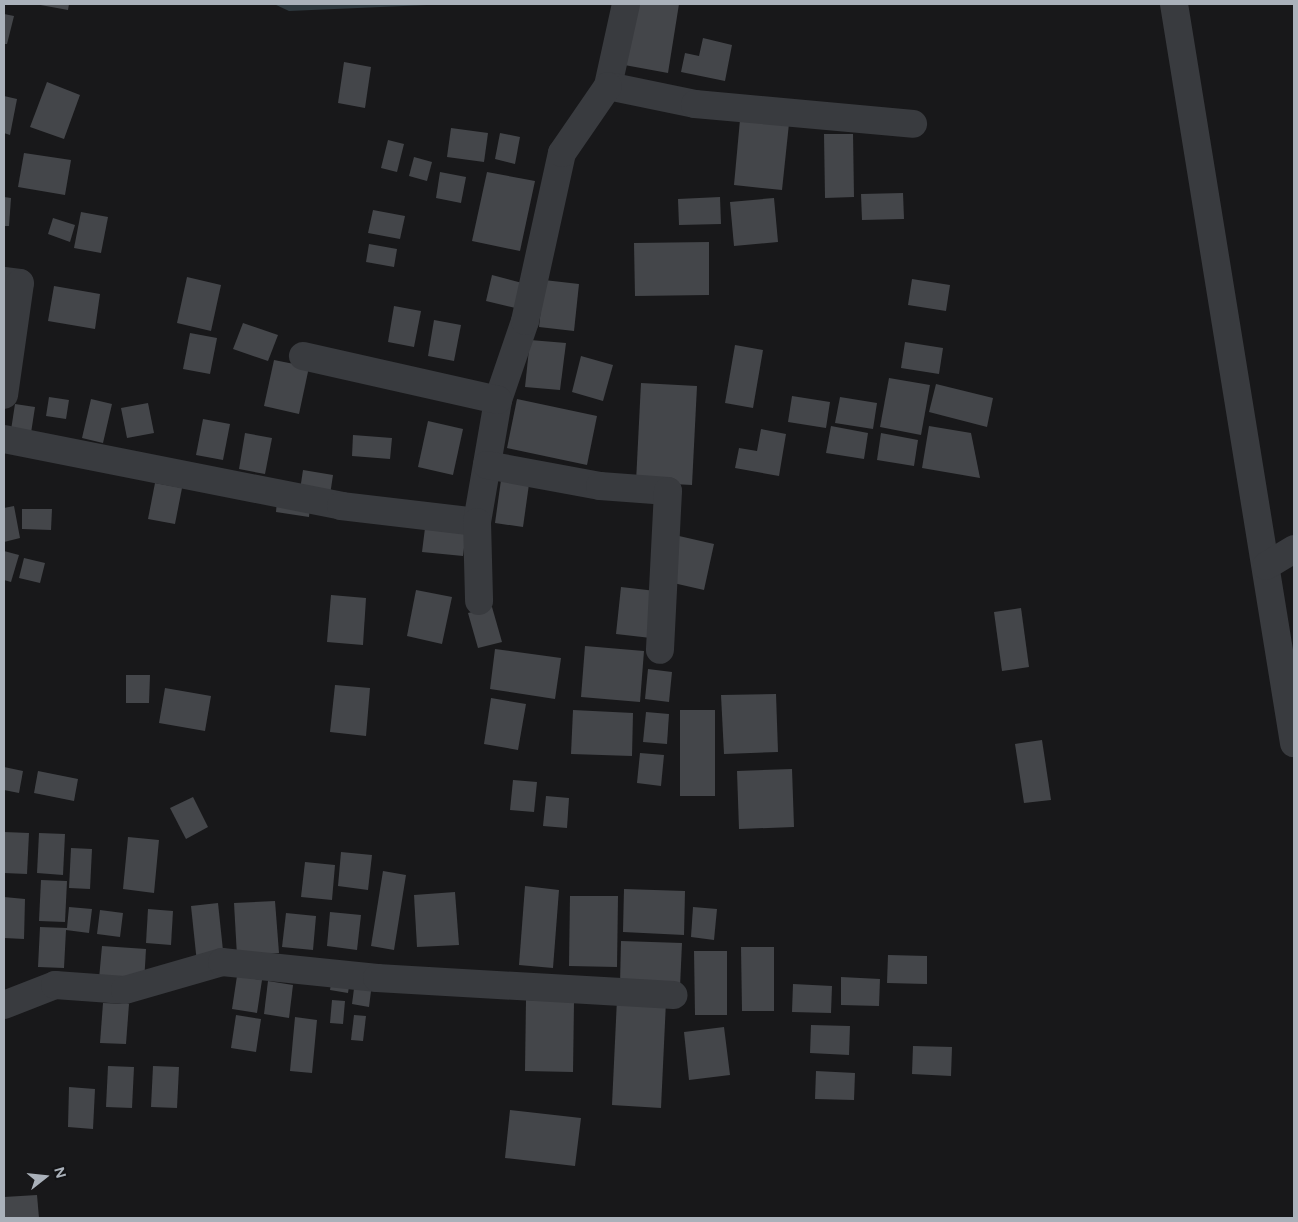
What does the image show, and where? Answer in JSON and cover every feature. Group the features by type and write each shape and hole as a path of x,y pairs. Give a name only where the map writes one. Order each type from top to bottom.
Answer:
{"street":[{"path":"479,601 478,522 498,400 525,321 562,153 608,86 626,4"},
{"path":"1174,4 1294,743"},
{"path":"608,86 696,104 913,124"},
{"path":"4,281 20,284 4,395"},
{"path":"303,356 498,400"},
{"path":"4,439 341,506 478,522"},
{"path":"487,465 600,486 668,491 660,650"},
{"path":"1266,566 1294,549"},
{"path":"4,1005 55,985 125,990 222,962 377,978 674,996"}],"shaded area":[{"path":"274,4 450,4 289,11"}],"building":[{"path":"35,4 69,4 68,10"},
{"path":"629,4 679,4 668,73 619,64"},
{"path":"4,14 14,16 7,44 4,44"},
{"path":"703,38 732,45 725,81 681,72 685,53 699,56"},
{"path":"344,62 371,67 365,108 338,103"},
{"path":"47,82 80,95 64,139 30,127"},
{"path":"4,96 17,99 10,135 4,133"},
{"path":"741,109 790,114 782,190 734,185"},
{"path":"451,128 488,133 484,162 447,157"},
{"path":"500,133 520,137 515,164 495,159"},
{"path":"824,134 853,134 854,197 825,198"},
{"path":"388,140 404,144 397,172 381,168"},
{"path":"24,153 71,160 65,195 18,187"},
{"path":"414,157 432,162 427,181 409,176"},
{"path":"440,172 466,177 461,203 436,198"},
{"path":"487,172 535,181 520,251 472,241"},
{"path":"903,193 904,219 862,220 861,194"},
{"path":"4,197 11,198 9,226 4,226"},
{"path":"720,197 721,224 679,225 678,199"},
{"path":"774,198 778,242 734,246 730,202"},
{"path":"373,210 405,216 400,239 368,233"},
{"path":"81,212 108,217 101,253 74,248"},
{"path":"53,218 75,225 70,242 48,234"},
{"path":"709,242 709,295 635,296 634,243"},
{"path":"369,244 397,249 394,267 366,262"},
{"path":"492,275 526,284 520,309 486,301"},
{"path":"187,277 221,285 211,331 177,323"},
{"path":"912,279 950,285 946,311 908,305"},
{"path":"544,280 579,284 574,331 539,327"},
{"path":"54,286 100,294 95,329 48,321"},
{"path":"394,306 421,311 414,347 388,342"},
{"path":"434,320 461,325 454,361 428,356"},
{"path":"243,323 278,335 268,361 233,349"},
{"path":"190,333 217,338 210,374 183,369"},
{"path":"530,340 566,343 560,390 525,387"},
{"path":"905,342 943,348 939,374 901,368"},
{"path":"735,345 763,350 753,408 725,403"},
{"path":"581,356 613,365 603,401 572,392"},
{"path":"274,360 309,367 299,414 264,406"},
{"path":"889,378 930,385 921,435 880,427"},
{"path":"641,383 697,386 692,485 636,482"},
{"path":"936,384 993,398 987,427 929,412"},
{"path":"792,396 830,402 826,428 788,422"},
{"path":"49,397 69,400 66,419 46,416"},
{"path":"840,397 877,403 873,429 835,423"},
{"path":"91,399 112,404 103,443 82,438"},
{"path":"517,399 597,416 587,465 507,448"},
{"path":"148,403 154,433 127,438 121,408"},
{"path":"15,404 35,407 31,433 11,430"},
{"path":"203,419 230,424 223,460 196,455"},
{"path":"428,421 463,429 453,475 418,467"},
{"path":"831,426 868,433 864,459 826,453"},
{"path":"929,426 971,433 980,478 922,468"},
{"path":"761,429 786,434 779,476 735,468 739,448 757,451"},
{"path":"245,433 272,438 265,474 239,469"},
{"path":"881,433 918,440 914,466 877,460"},
{"path":"353,435 392,438 390,459 352,456"},
{"path":"303,470 333,475 330,495 300,490"},
{"path":"502,473 530,477 523,527 495,523"},
{"path":"155,483 182,488 175,524 148,519"},
{"path":"277,501 310,506 309,517 276,512"},
{"path":"14,506 20,538 4,542 4,508"},
{"path":"22,509 52,509 51,530 22,529"},
{"path":"425,528 466,532 463,556 422,552"},
{"path":"679,536 714,544 704,590 669,582"},
{"path":"4,551 19,555 11,582 4,580"},
{"path":"24,558 45,563 40,583 19,578"},
{"path":"621,587 656,591 651,638 616,634"},
{"path":"416,590 452,597 442,644 407,636"},
{"path":"331,595 366,598 363,645 327,642"},
{"path":"492,607 502,642 478,648 468,613"},
{"path":"1021,608 1029,667 1002,671 994,612"},
{"path":"585,646 644,651 640,702 581,697"},
{"path":"495,649 561,658 555,699 490,689"},
{"path":"648,669 672,672 669,702 645,699"},
{"path":"126,675 150,675 149,703 126,703"},
{"path":"335,685 370,688 366,736 330,732"},
{"path":"165,688 211,696 205,731 159,723"},
{"path":"776,694 778,752 724,754 721,695"},
{"path":"491,698 526,704 518,750 484,744"},
{"path":"573,710 633,713 632,756 571,754"},
{"path":"680,710 715,710 715,796 680,796"},
{"path":"646,712 669,714 667,744 643,742"},
{"path":"1042,740 1051,800 1024,803 1015,744"},
{"path":"640,753 664,755 661,786 637,783"},
{"path":"4,767 23,771 19,793 4,790"},
{"path":"792,769 794,827 739,829 737,771"},
{"path":"38,771 78,779 74,801 34,793"},
{"path":"513,780 537,782 534,812 510,810"},
{"path":"546,796 569,798 567,828 543,826"},
{"path":"193,797 208,827 186,839 170,808"},
{"path":"4,832 29,833 27,874 4,873"},
{"path":"39,833 65,834 63,875 37,873"},
{"path":"128,837 159,840 154,893 123,889"},
{"path":"71,848 92,849 90,889 69,888"},
{"path":"341,852 372,855 368,890 338,886"},
{"path":"305,862 335,865 332,900 301,897"},
{"path":"383,871 406,875 394,950 371,946"},
{"path":"41,880 67,881 65,922 39,921"},
{"path":"525,886 559,890 553,968 519,965"},
{"path":"624,889 685,891 684,935 623,932"},
{"path":"455,892 459,945 417,947 414,895"},
{"path":"570,896 618,896 617,967 569,966"},
{"path":"4,897 25,899 24,939 4,938"},
{"path":"275,901 279,953 237,956 234,903"},
{"path":"218,903 224,960 197,963 191,906"},
{"path":"69,907 92,909 89,933 66,930 64,968 38,967 40,927 67,928"},
{"path":"693,907 717,909 714,940 691,937"},
{"path":"148,909 173,911 171,945 146,943"},
{"path":"100,910 123,913 120,937 97,934"},
{"path":"330,912 361,915 357,950 327,946"},
{"path":"286,913 316,916 313,950 282,947"},
{"path":"621,941 682,943 680,987 620,985"},
{"path":"102,946 146,949 144,983 99,979"},
{"path":"741,947 774,947 774,1011 742,1011"},
{"path":"694,951 727,951 727,1015 695,1015"},
{"path":"888,955 927,956 927,984 887,983"},
{"path":"237,976 262,980 257,1013 232,1009"},
{"path":"841,977 880,979 879,1006 841,1005"},
{"path":"332,978 350,980 348,993 330,990"},
{"path":"268,981 293,985 289,1018 264,1014"},
{"path":"355,981 372,983 369,1007 352,1004"},
{"path":"793,984 832,986 831,1013 792,1012"},
{"path":"617,999 666,1001 661,1108 612,1105"},
{"path":"332,1000 345,1001 343,1024 330,1023"},
{"path":"526,1000 574,1002 573,1072 525,1071"},
{"path":"103,1003 129,1004 126,1044 100,1043"},
{"path":"236,1015 261,1019 256,1052 231,1048"},
{"path":"354,1015 366,1016 363,1041 351,1040"},
{"path":"295,1017 317,1020 312,1073 290,1071"},
{"path":"811,1025 850,1026 849,1055 810,1053"},
{"path":"724,1027 730,1075 689,1080 684,1032"},
{"path":"913,1046 952,1047 951,1076 912,1074"},
{"path":"108,1066 134,1067 132,1108 106,1107"},
{"path":"153,1066 179,1067 177,1108 151,1107"},
{"path":"816,1071 855,1073 854,1100 815,1099"},
{"path":"69,1087 95,1089 93,1129 68,1127"},
{"path":"510,1110 581,1118 575,1166 505,1158"},
{"path":"37,1195 39,1218 4,1218 4,1197"}]}
